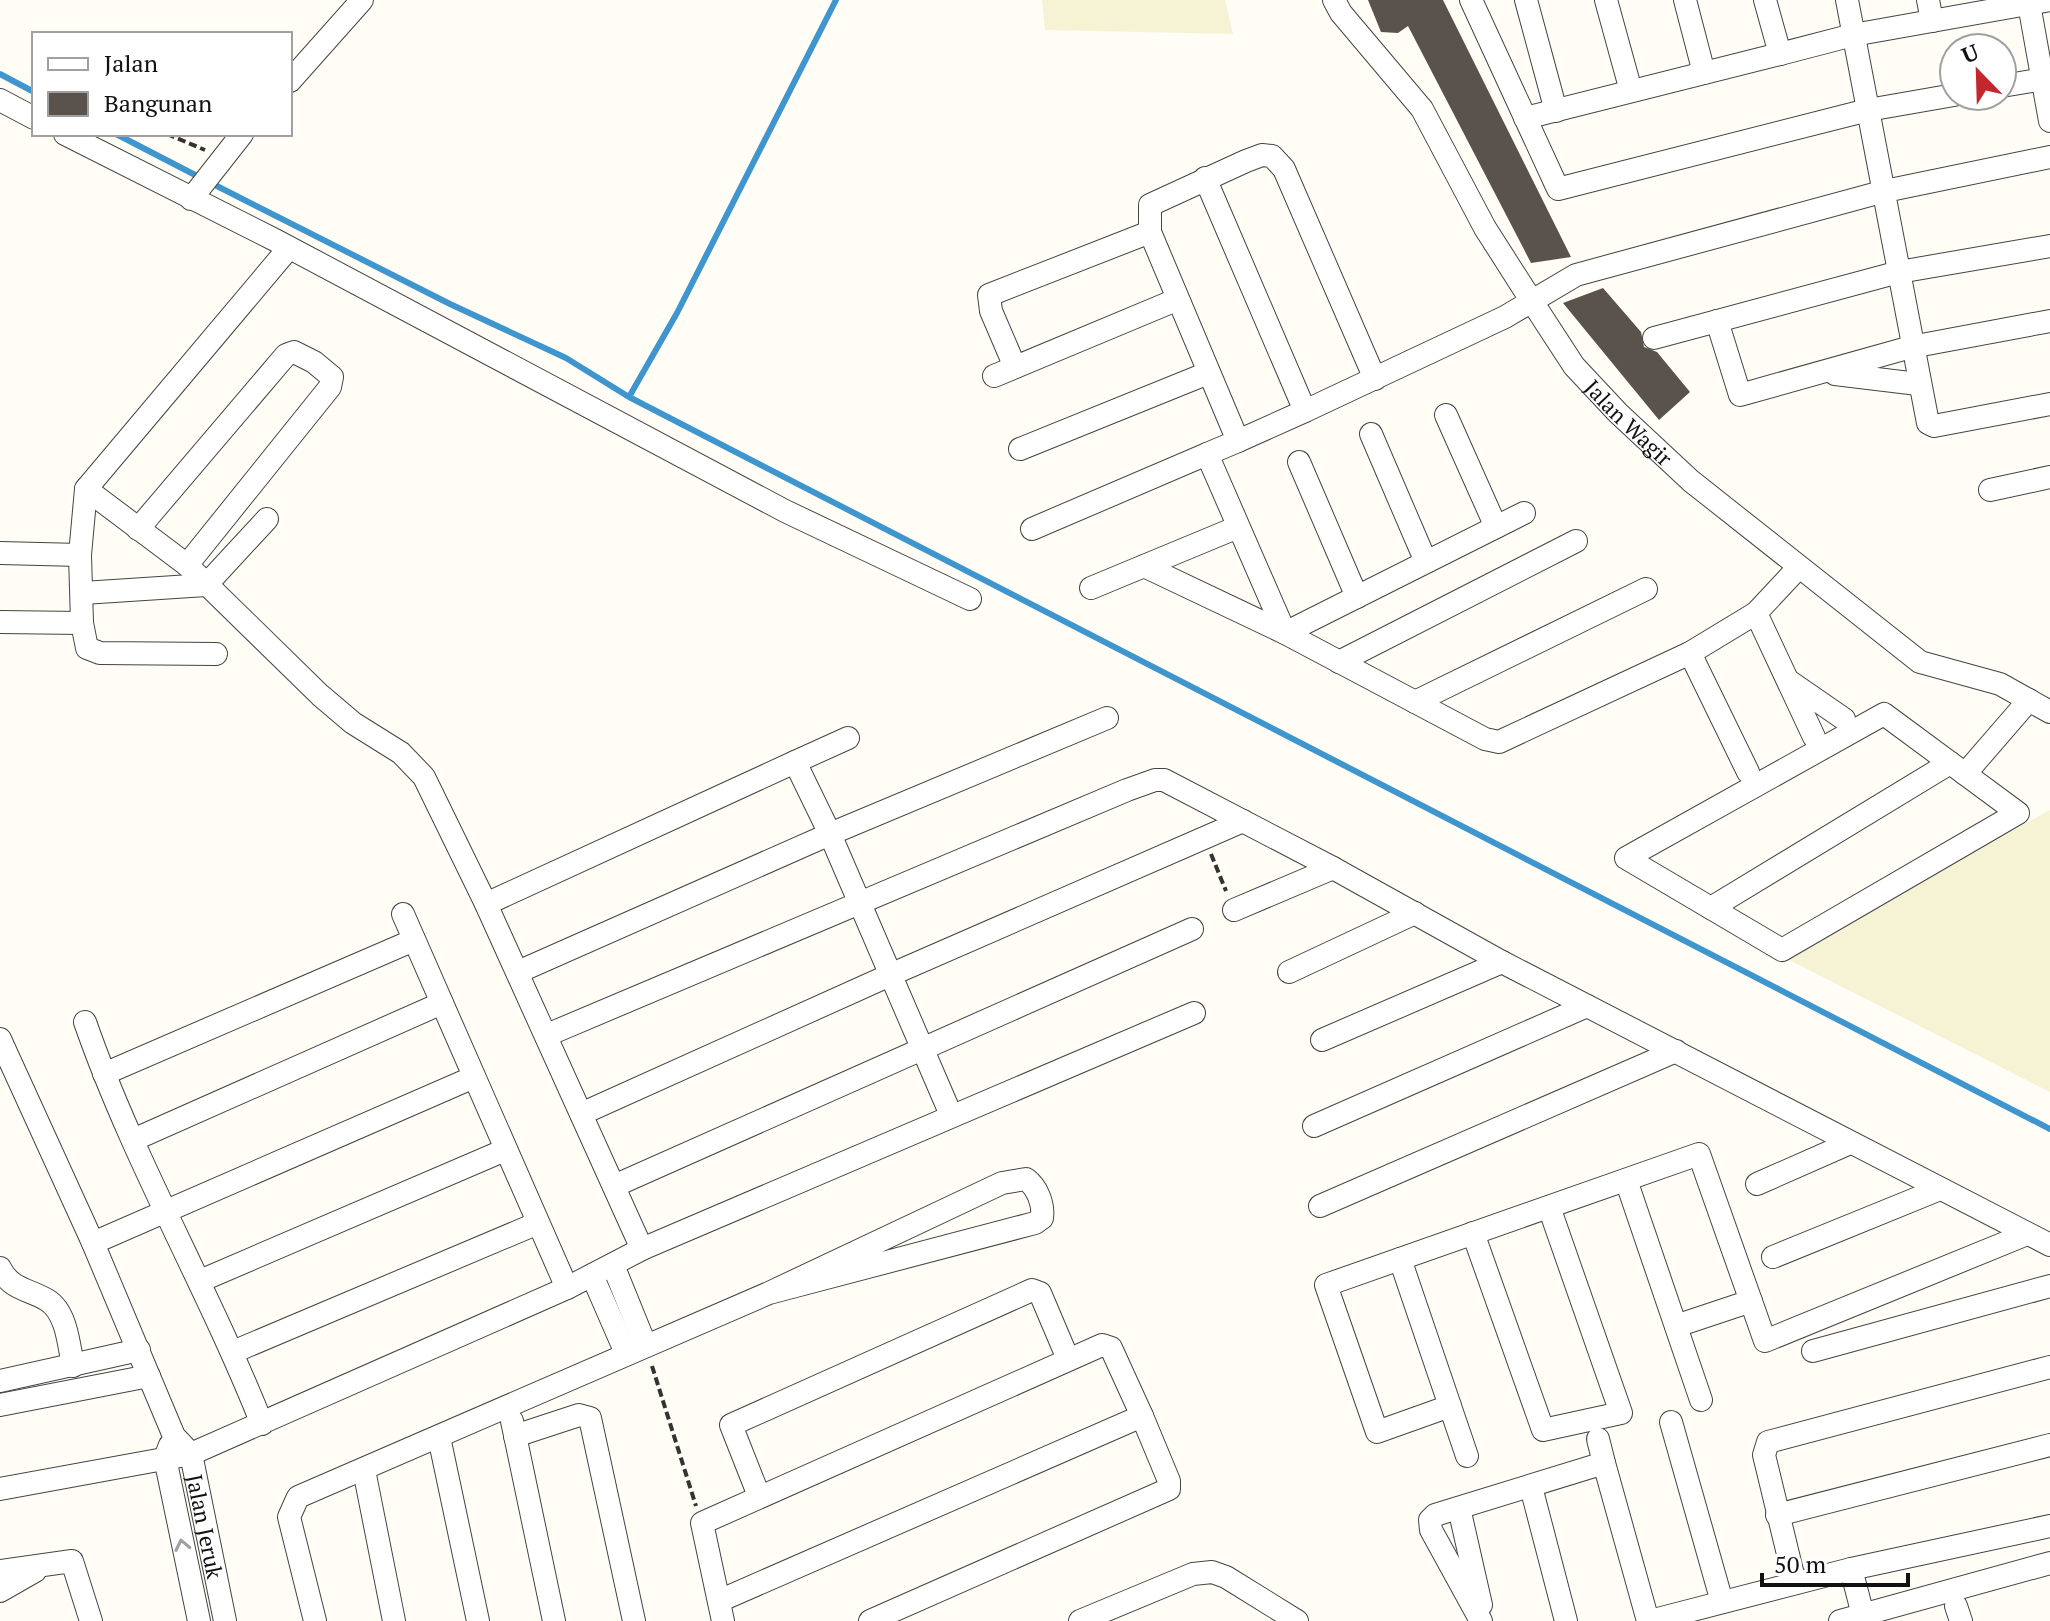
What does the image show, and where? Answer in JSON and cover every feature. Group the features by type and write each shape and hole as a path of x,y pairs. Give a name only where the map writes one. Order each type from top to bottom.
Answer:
{"street":[{"path":"292,79 362,0"},
{"name":"Jalan Wagir","path":"1334,0 1341,13 1422,109 1485,228 1531,300 1574,366 1618,413 1691,481 1920,662 2000,684 2050,712"},
{"path":"1471,0 1558,189 1868,110 1938,98"},
{"path":"1526,0 1556,111"},
{"path":"1606,0 1631,91"},
{"path":"1685,0 1704,73"},
{"path":"1765,0 1780,54"},
{"path":"1847,0 1925,416 1934,426 2050,404"},
{"path":"1525,118 1853,35 1930,10 2023,3 2046,79 2050,121"},
{"path":"2018,83 2046,79"},
{"path":"0,100 32,117"},
{"path":"69,136 193,196 785,511 970,599"},
{"path":"193,196 240,136"},
{"path":"1238,441 1176,300 1150,232 1150,205 1205,178 1262,155 1278,160 1375,379"},
{"path":"1032,529 1375,379 1505,317 1576,275 1885,191 2050,157"},
{"path":"1205,178 1305,411"},
{"path":"1150,232 989,295 1004,372 1176,300"},
{"path":"1654,338 1899,272 2050,246"},
{"path":"216,654 92,651 84,644 80,555 86,489 288,249"},
{"path":"1717,321 1740,395 1911,347 2050,321"},
{"path":"138,529 286,355 294,352 314,362 332,377 330,387 187,565"},
{"path":"1822,372 1918,384"},
{"path":"1020,449 1208,373"},
{"path":"1446,415 1496,527"},
{"path":"1371,434 1426,562"},
{"path":"1207,454 1285,633"},
{"path":"1299,462 1357,597"},
{"path":"1990,490 2050,477"},
{"path":"86,489 187,565 320,695 353,723 401,753 424,777 518,972 642,1249"},
{"path":"1285,633 1524,513"},
{"path":"83,593 206,585 267,519"},
{"path":"1091,588 1238,527"},
{"path":"1339,662 1576,541"},
{"path":"0,553 80,555"},
{"path":"1144,566 1285,633 1485,739 1499,742 1690,653 1756,613 1798,568"},
{"path":"1415,702 1646,589"},
{"path":"1756,613 1814,737"},
{"path":"0,622 82,623"},
{"path":"1690,653 1748,772"},
{"path":"1788,681 1844,719"},
{"path":"1711,908 1958,769 2029,700"},
{"path":"1884,714 1958,769 2018,813 1782,950 1626,858 1884,714"},
{"path":"518,972 830,834 1107,718"},
{"path":"486,904 848,738"},
{"path":"795,762 830,834 951,1115"},
{"path":"547,1035 1155,780 1174,784 1502,962 2050,1245"},
{"path":"581,1114 1243,821"},
{"path":"1234,910 1333,868"},
{"path":"1289,972 1415,913"},
{"path":"403,914 567,1288"},
{"path":"614,1186 1192,929"},
{"path":"104,1074 414,940"},
{"path":"1322,1040 1502,962"},
{"path":"133,1140 442,1003"},
{"path":"1314,1126 1587,1006"},
{"path":"0,1489 191,1454 567,1288 642,1249 1194,1013"},
{"path":"85,1022 133,1140 233,1352 262,1424"},
{"path":"0,1039 93,1243 174,1436"},
{"path":"1320,1206 1676,1051"},
{"path":"93,1243 474,1077"},
{"path":"1757,1184 1850,1143"},
{"path":"200,1281 505,1150"},
{"path":"1450,1406 1377,1432 1326,1285 1699,1154 1765,1341 2027,1234"},
{"path":"315,1621 289,1517 292,1504 305,1493 510,1408 635,1349 769,1293 1018,1177 1033,1184 1040,1199 1042,1218 1035,1223 769,1293"},
{"path":"1626,1180 1701,1400"},
{"path":"1773,1257 1940,1189"},
{"path":"1473,1233 1543,1430 1621,1413 1549,1207"},
{"path":"233,1352 538,1223"},
{"path":"1400,1259 1467,1456"},
{"path":"613,1265 635,1349"},
{"path":"0,1268 9,1282 46,1299 55,1308 64,1323 73,1366"},
{"path":"592,1275 635,1349"},
{"path":"1813,1351 2050,1286"},
{"path":"759,1496 731,1425 1032,1290 1040,1293 1068,1359"},
{"path":"1676,1326 1751,1301"},
{"path":"870,1621 1169,1489 1169,1481 1142,1416 1111,1348 1102,1345 1068,1359 702,1523 721,1611 1142,1416"},
{"path":"0,1381 139,1350"},
{"path":"1795,1583 1764,1455 1768,1442 2050,1367"},
{"path":"0,1405 149,1376"},
{"path":"510,1408 554,1621"},
{"path":"515,1436 579,1415 590,1418 634,1621"},
{"path":"1671,1422 1722,1602"},
{"name":"Jalan Jeruk","path":"199,1621 165,1458 174,1436 191,1454 225,1621"},
{"path":"439,1437 478,1621"},
{"path":"1598,1439 1649,1621 1851,1569 2050,1526"},
{"path":"1777,1515 2050,1445"},
{"path":"1483,1621 1429,1525 1435,1515 1604,1463"},
{"path":"364,1470 394,1621"},
{"path":"1531,1487 1566,1621"},
{"path":"1459,1508 1483,1621"},
{"path":"0,1571 70,1560 76,1564 91,1621"},
{"path":"0,1591 50,1562"},
{"path":"1840,1621 2050,1563"},
{"path":"1851,1569 1863,1615"},
{"path":"1080,1621 1202,1572 1226,1577 1297,1621"}],"path":[{"path":"171,136 219,160"},
{"path":"1205,840 1234,910"},
{"path":"635,1349 702,1523"}],"shaded area":[{"path":"1042,0 1225,0 1233,34 1045,30"},
{"path":"2050,810 2050,1092 1783,957"}],"building":[{"path":"1368,0 1443,0 1571,257 1531,263 1408,26 1398,33 1381,32"},
{"path":"1603,288 1641,332 1644,347 1657,352 1690,392 1659,420 1563,303"}],"waterway":[{"path":"629,397 677,313 836,0"},
{"path":"0,74 32,91"},
{"path":"120,136 201,178"},
{"path":"211,183 450,304 566,358 629,397 2050,1129"}]}
